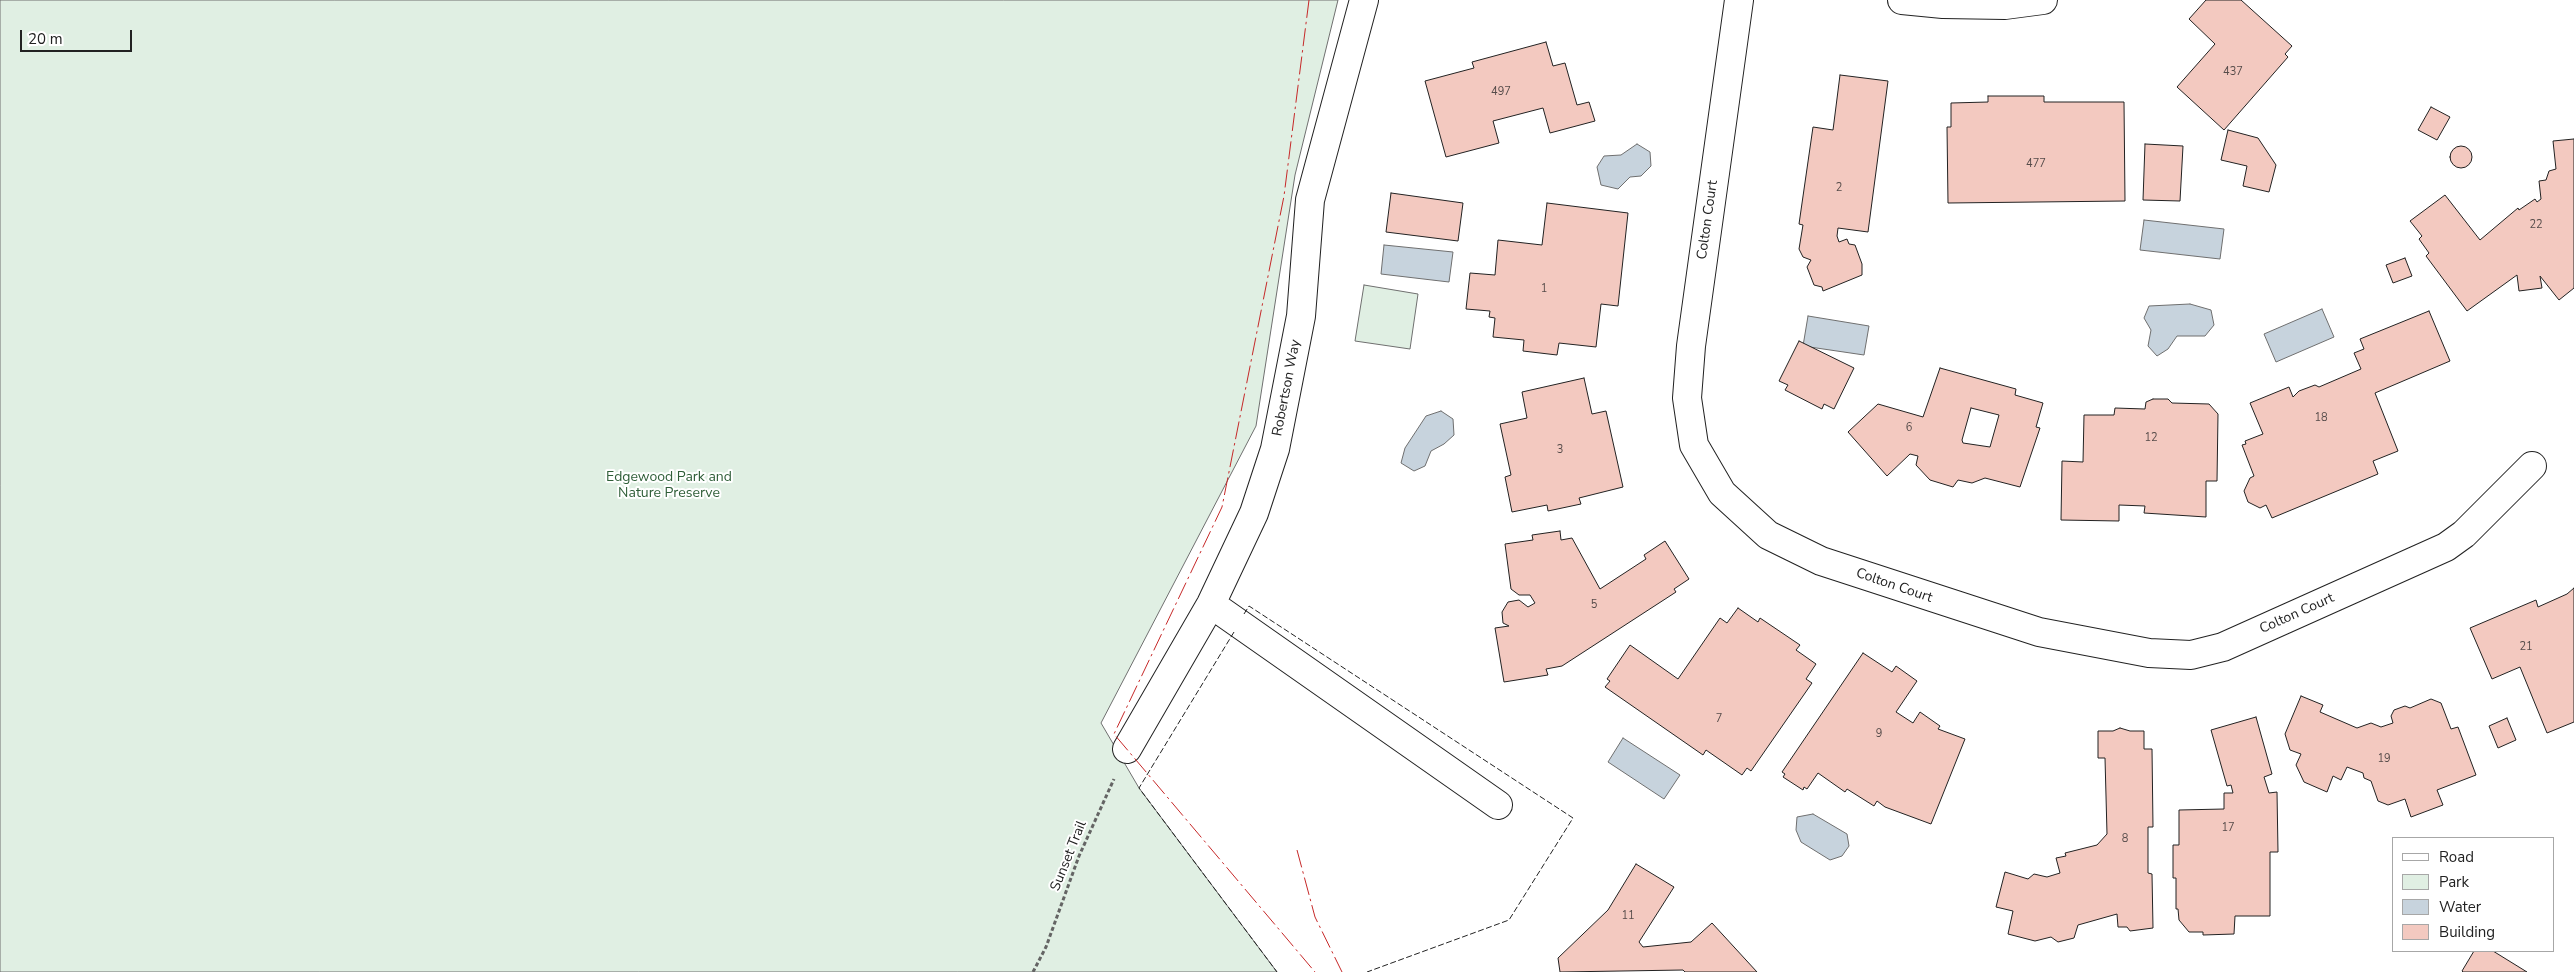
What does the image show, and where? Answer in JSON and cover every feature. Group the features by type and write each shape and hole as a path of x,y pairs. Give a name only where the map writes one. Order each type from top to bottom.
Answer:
{"street":[{"name":"Robertson Way","path":"1127,748 1211,604 1254,513 1275,449 1301,316 1310,200 1364,0"},
{"name":"Colton Court","path":"1739,0 1691,346 1687,398 1694,445 1722,493 1768,535 1830,564 2039,632 2149,653 2191,655 2223,647 2446,548 2464,534 2532,466"},
{"path":"1902,0 1943,4 2005,5 2044,0"},
{"path":"1211,604 1498,805"}],"path":[{"name":"Sunset Trail","path":"1033,972 1046,947 1079,856 1127,748"}],"green space":[{"name":"Edgewood Park and Nature Preserve","path":"0,0 1338,0 1295,175 1256,426 1101,723 1139,788 1277,972 0,972"},
{"path":"1364,285 1418,294 1410,349 1355,341"}],"water":[{"path":"1637,144 1650,152 1651,166 1641,176 1630,177 1618,189 1601,185 1597,167 1604,156 1621,155"},
{"path":"2144,220 2224,229 2220,259 2140,250"},
{"path":"1384,245 1453,252 1449,282 1381,274"},
{"path":"2190,304 2211,310 2214,325 2205,336 2177,336 2168,349 2157,356 2148,346 2151,330 2144,318 2149,306"},
{"path":"2322,309 2334,337 2276,362 2264,334"},
{"path":"1808,316 1869,326 1864,355 1803,346"},
{"path":"1441,411 1453,419 1454,435 1444,444 1431,451 1425,466 1414,471 1401,463 1405,448 1426,416"},
{"path":"1623,738 1680,775 1664,799 1608,762"},
{"path":"1813,814 1847,834 1849,846 1842,856 1830,860 1801,842 1796,830 1797,817"}],"building":[{"path":"2206,0 2241,0 2292,46 2285,54 2288,57 2224,130 2177,87 2215,44 2189,19"},
{"path":"1546,42 1553,66 1565,63 1577,105 1589,102 1595,121 1550,133 1543,108 1493,121 1499,143 1446,157 1425,81 1474,68 1472,62"},
{"path":"1840,75 1888,81 1868,232 1838,228 1837,236 1839,242 1847,239 1849,244 1855,245 1862,264 1862,275 1823,291 1822,287 1814,285 1807,267 1811,260 1803,257 1799,249 1803,225 1799,224 1813,127 1833,130"},
{"path":"1988,96 2044,96 2044,102 2124,102 2125,201 1948,203 1947,127 1951,127 1951,103 1988,102"},
{"path":"2431,107 2450,117 2437,140 2418,130"},
{"path":"2228,130 2258,138 2276,165 2269,192 2243,186 2247,166 2221,160"},
{"path":"2574,139 2574,288 2559,300 2540,276 2542,288 2519,291 2517,275 2467,311 2426,256 2429,253 2419,239 2422,236 2410,221 2445,195 2480,240 2518,208 2519,210 2535,199 2537,202 2541,199 2539,181 2546,180 2549,171 2556,169 2553,141"},
{"path":"2145,144 2183,146 2180,201 2143,200"},
{"path":"2461,146 2469,149 2472,157 2469,165 2461,168 2453,165 2450,157 2453,149"},
{"path":"1391,193 1463,203 1458,241 1386,232"},
{"path":"1547,203 1628,213 1618,306 1601,304 1596,347 1559,343 1557,355 1523,351 1524,340 1493,337 1495,318 1489,317 1490,311 1466,309 1470,273 1495,275 1498,240 1542,245"},
{"path":"2405,258 2412,276 2393,283 2386,265"},
{"path":"2429,311 2450,361 2375,393 2398,451 2373,461 2378,474 2272,518 2266,505 2260,508 2248,502 2244,491 2250,478 2254,476 2242,445 2246,444 2245,441 2263,434 2250,403 2289,387 2293,397 2299,391 2315,385 2319,387 2361,369 2354,353 2364,349 2360,339"},
{"path":"1799,341 1854,368 1834,409 1824,404 1822,409 1785,390 1788,385 1779,381"},
{"path":"1940,368 2016,389 2015,395 2043,403 2036,427 2040,428 2020,487 1985,478 1972,483 1958,480 1953,487 1930,480 1916,465 1918,456 1910,454 1887,476 1848,432 1878,404 1923,417","holes":["1971,408 1999,415 1990,447 1963,443 1962,440"]},
{"path":"1584,378 1592,414 1606,411 1623,487 1579,498 1581,504 1548,511 1547,505 1512,512 1505,477 1511,475 1500,424 1527,418 1522,392"},
{"path":"2153,399 2168,399 2172,403 2209,404 2218,414 2217,481 2206,481 2206,517 2144,513 2145,506 2119,505 2119,521 2061,520 2062,461 2083,462 2084,415 2114,415 2115,408 2145,409 2146,402"},
{"path":"1560,531 1561,540 1572,538 1600,589 1646,559 1644,555 1665,541 1689,579 1674,589 1676,592 1562,666 1546,669 1548,675 1504,682 1495,628 1509,626 1503,623 1502,612 1508,602 1519,600 1528,607 1535,603 1530,595 1519,595 1511,589 1505,544 1533,540 1532,535"},
{"path":"2574,588 2574,722 2547,733 2520,667 2492,679 2470,628 2536,600 2538,607 2567,594"},
{"path":"1738,608 1758,622 1760,618 1800,645 1796,650 1816,664 1806,679 1812,683 1751,771 1747,768 1742,775 1706,750 1703,755 1605,687 1610,681 1607,679 1630,645 1678,679 1720,618 1727,623"},
{"path":"1863,653 1892,672 1896,666 1917,681 1896,712 1913,723 1920,712 1940,726 1938,729 1965,739 1931,824 1885,807 1877,801 1874,806 1847,789 1845,792 1818,773 1807,789 1804,787 1803,790 1783,777 1785,774 1782,772"},
{"path":"2301,696 2323,705 2320,712 2357,728 2371,723 2381,727 2393,723 2391,716 2394,710 2405,706 2410,708 2431,699 2441,703 2451,729 2458,727 2476,775 2437,790 2443,805 2411,817 2405,799 2388,805 2378,801 2371,781 2364,778 2363,773 2347,767 2341,780 2333,776 2327,792 2304,782 2296,765 2301,754 2290,750 2285,734"},
{"path":"2256,717 2272,774 2264,777 2269,793 2277,792 2278,852 2270,852 2270,916 2235,916 2234,934 2203,935 2203,932 2189,932 2179,920 2178,909 2176,909 2176,878 2173,878 2173,845 2179,845 2179,810 2224,809 2224,793 2233,793 2231,785 2227,786 2211,730"},
{"path":"2507,718 2516,740 2498,748 2489,726"},
{"path":"2120,728 2130,731 2144,731 2144,749 2152,749 2153,827 2148,827 2148,873 2152,874 2153,928 2130,931 2127,927 2118,927 2117,914 2078,925 2074,938 2058,942 2051,937 2035,941 2008,934 2013,911 1996,907 2005,872 2028,879 2034,874 2047,877 2060,873 2056,858 2066,856 2065,853 2097,845 2107,834 2105,758 2098,758 2098,731 2113,731"},
{"path":"1636,864 1674,887 1639,942 1643,947 1691,942 1712,923 1757,972 1685,972 1683,970 1560,972 1558,958 1608,910"},
{"path":"2473,952 2495,952 2527,972 2463,972"}],"fence":[{"path":"1244,614 1249,606 1573,818 1509,920 1367,972"},
{"path":"1234,632 1139,788 1277,972"}],"power":[{"path":"1309,0 1284,196 1222,507 1114,734 1315,972"},
{"path":"1297,850 1315,917 1342,972"}]}
